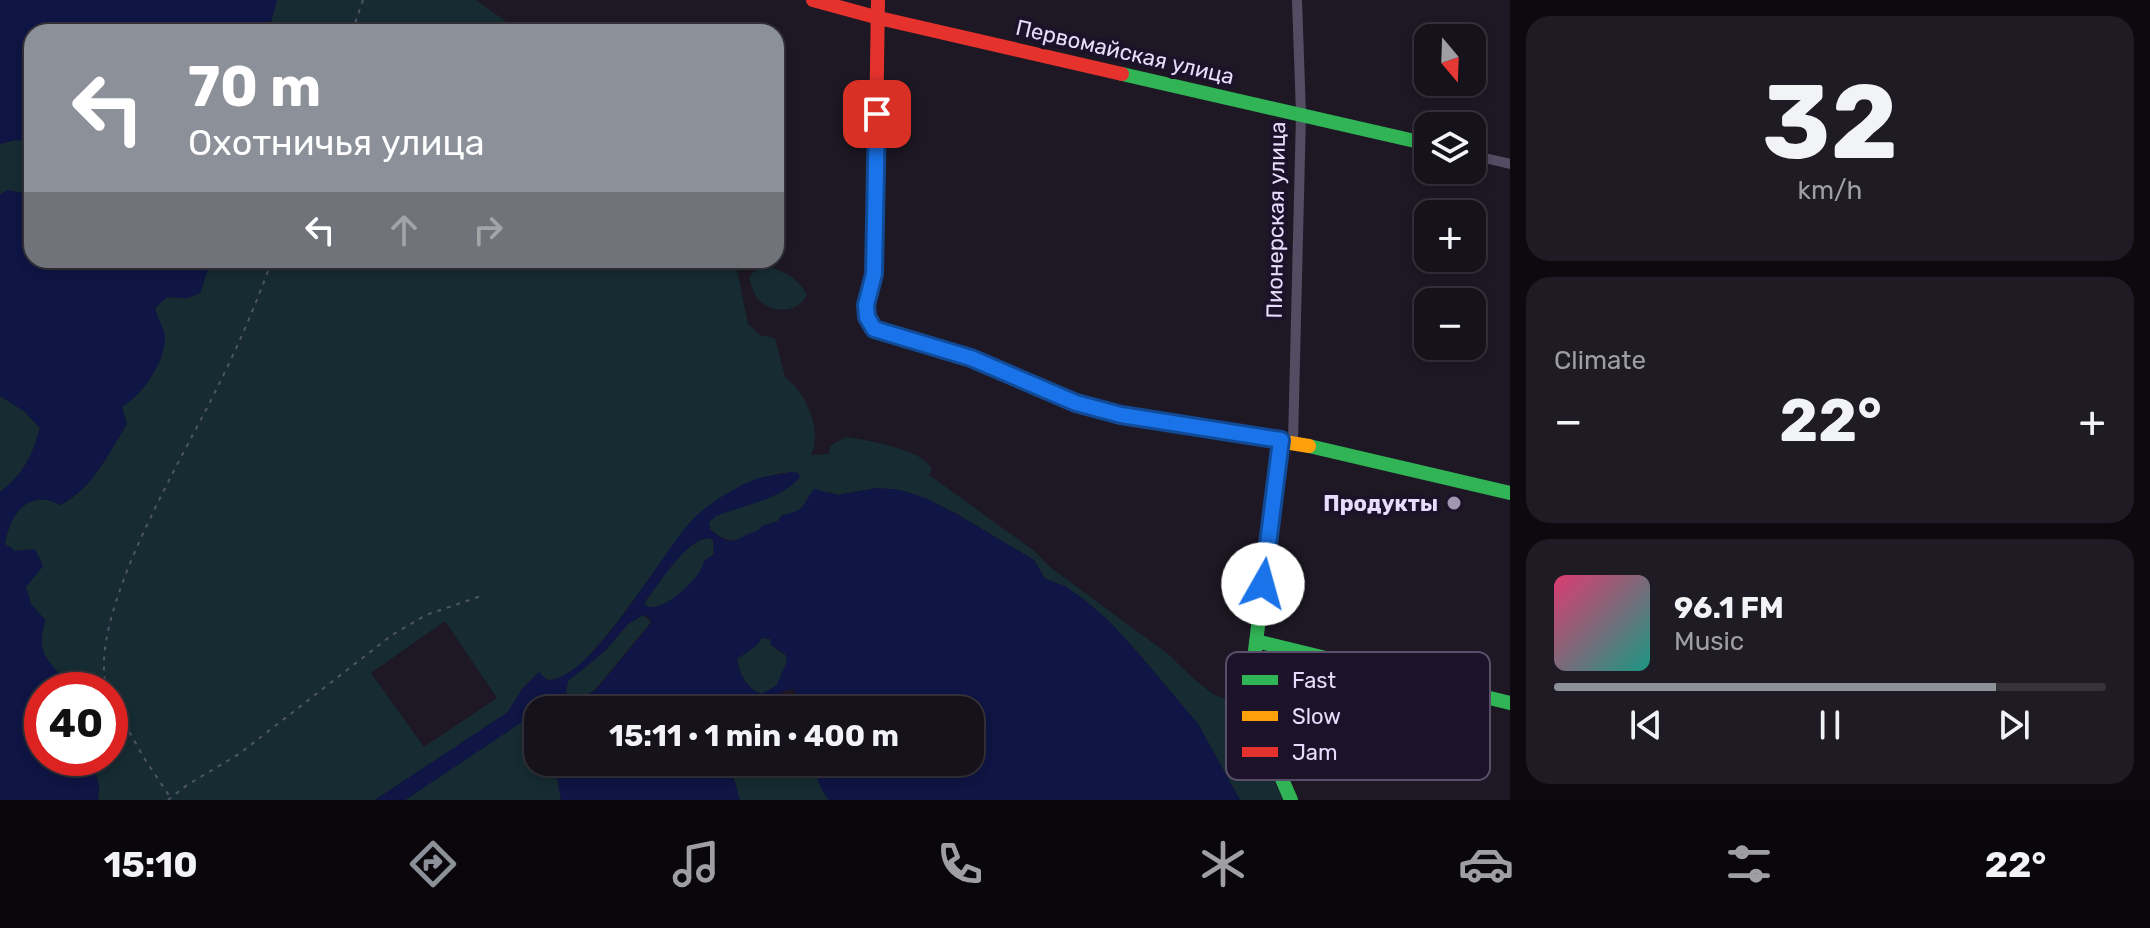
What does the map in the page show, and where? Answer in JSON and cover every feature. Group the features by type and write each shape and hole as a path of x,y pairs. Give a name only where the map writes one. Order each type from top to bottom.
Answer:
{"street":[{"name":"Первомайская улица","path":"813,0 879,18 1414,141"},
{"path":"878,0 874,274 866,305 867,317 874,329 971,358 1076,403 1121,415 1287,441 1510,493"},
{"name":"Пионерская улица","path":"1255,652 1287,441 1301,114 1297,0"},
{"path":"1486,158 1510,164"},
{"path":"1256,641 1301,652"},
{"path":"1490,698 1510,703"},
{"name":"Пионерская улица","path":"1283,780 1291,800"}],"path":[{"path":"355,24 363,0"},
{"path":"102,672 113,604 137,548 220,382 269,268"},
{"path":"128,729 170,799 251,745 392,635 426,615 484,595"}],"shaded area":[{"path":"0,0 277,0 270,24 24,24 24,141 0,144"},
{"path":"277,0 476,0 510,24 270,24"},
{"path":"24,141 24,193 7,190 0,195 0,144"},
{"path":"7,190 24,193 24,268 208,268 200,293 188,298 167,297 155,308 165,335 161,358 145,386 122,407 127,424 91,480 60,505 49,500 38,500 22,507 7,534 5,544 15,551 35,549 43,566 26,587 31,604 45,620 42,644 47,658 58,672 24,672 24,776 96,776 98,800 0,800 0,492 26,464 40,428 24,411 0,396 0,195"},
{"path":"208,268 737,268 748,324 760,335 775,338 785,377 806,402 814,424 811,455 829,454 830,446 846,437 906,451 927,462 932,469 929,475 1168,654 1213,694 1226,699 1226,775 1198,724 1107,619 1065,586 1045,579 1034,560 925,498 900,490 877,488 837,495 830,492 810,495 799,510 782,515 778,521 744,538 728,540 710,529 709,522 716,516 800,477 798,473 786,473 745,485 707,507 684,531 589,656 570,672 554,680 538,673 522,689 508,712 375,800 98,800 96,776 128,776 128,672 57,672 43,652 45,620 31,604 14,551 5,544 11,523 22,507 39,499 61,505 91,480 106,459 127,424 122,407 165,334 155,308 167,297 188,298 200,293","holes":["445,621 497,698 424,747 371,673"]},
{"path":"772,268 785,273 807,295 793,308 780,310 767,306 759,300 749,278 754,271"},
{"path":"0,396 24,411 40,428 26,464 0,492"},
{"path":"791,472 798,473 800,477 783,491 716,516 709,522 710,529 725,540 735,540 758,531 762,526 778,521 782,515 799,510 814,489 838,495 877,488 900,490 925,498 1034,560 1045,579 1065,586 1083,599 1107,619 1139,654 1198,724 1226,780 1229,780 1240,800 829,800 817,776 984,776 984,696 796,696 794,689 777,696 584,696 595,691 651,623 650,618 643,615 628,624 605,651 568,681 566,693 572,696 524,696 524,721 405,800 375,800 508,712 522,689 539,672 547,680 565,675 585,659 627,610 697,515 749,482","holes":["708,538 713,540 714,554 704,561 697,576 673,599 655,607 644,603 691,546","762,638 770,639 771,645 785,654 787,661 777,685 762,694 745,681 737,659"]},
{"path":"708,538 713,540 714,555 701,571 676,597 657,607 648,607 644,603 676,561 691,545"},
{"path":"643,615 651,622 594,691 584,696 566,693 568,681 605,651 628,624"},
{"path":"762,638 770,639 778,651 785,654 787,661 777,685 762,694 752,689 745,680 737,658 756,646"},
{"path":"524,720 524,776 557,776 561,800 405,800"},
{"path":"557,776 733,776 740,800 561,800"},
{"path":"733,776 822,776 829,800 740,800"},
{"path":"1229,780 1273,780 1283,800 1240,800"}],"traffic: fast":[{"path":"1122,74 1414,141"},
{"path":"1255,652 1281,440"},
{"path":"1309,446 1510,493"},
{"path":"1256,641 1301,652"},
{"path":"1490,698 1510,703"},
{"path":"1282,780 1291,800"}],"traffic: slow":[{"path":"874,267 867,309 874,329 971,358 1076,403 1121,415 1309,446"}],"traffic: jam":[{"path":"813,0 1122,74"},
{"path":"874,267 878,0"}],"place":[{"name":"Продукты","path":"1454,503"}],"route":[{"path":"877,114 874,274 866,305 867,317 874,329 971,358 1076,403 1121,415 1281,440 1263,584"}]}
